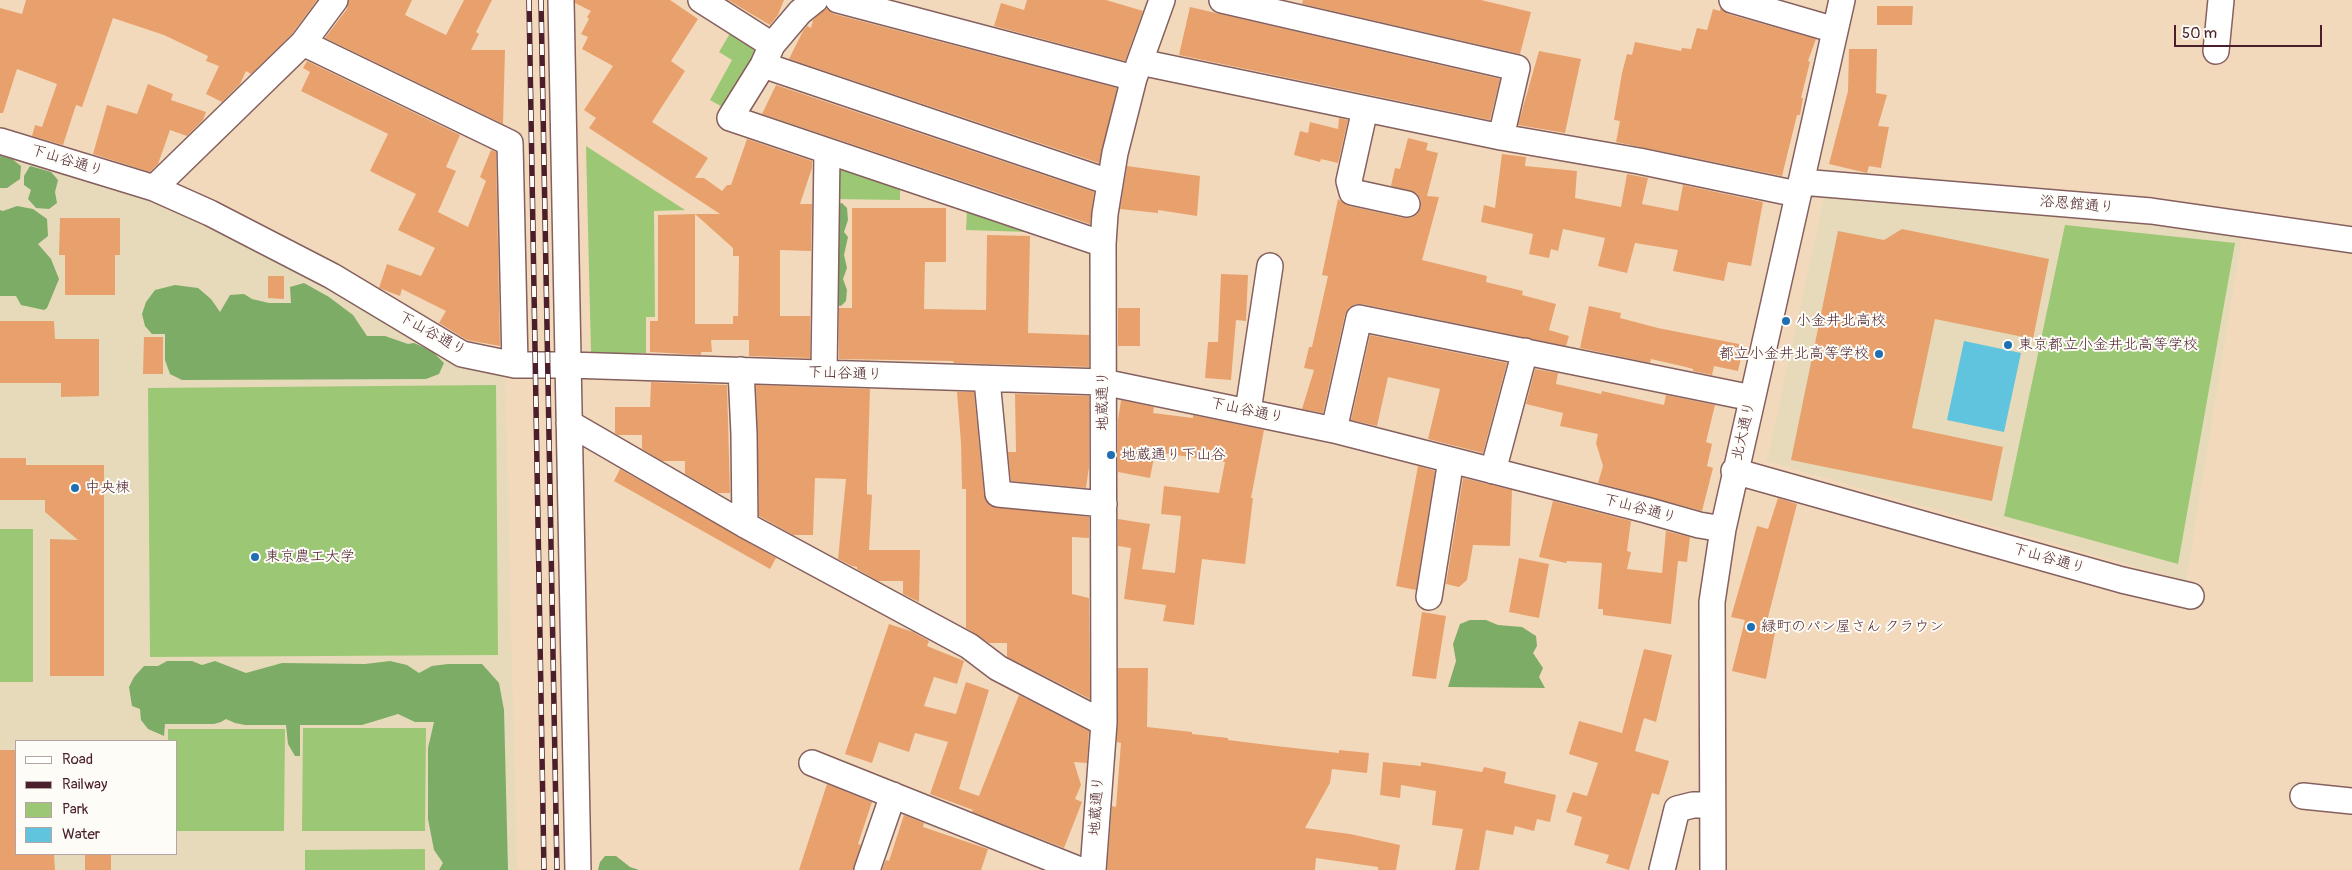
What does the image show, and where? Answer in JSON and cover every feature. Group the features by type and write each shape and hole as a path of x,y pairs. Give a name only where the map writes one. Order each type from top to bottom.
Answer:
{"street":[{"path":"154,188 303,44 335,0"},
{"path":"561,0 578,870"},
{"path":"701,0 768,55 1109,182"},
{"path":"815,0 800,12 768,55 730,118 1103,244"},
{"name":"浴恩館通り","path":"838,0 1137,70 1365,109 1501,137 1799,188 2150,211 2352,240"},
{"name":"地蔵通り","path":"1093,870 1104,723 1103,244 1109,182 1137,70 1162,0"},
{"path":"1222,0 1517,68 1501,137"},
{"path":"1732,0 1835,30"},
{"name":"北大通り","path":"1713,870 1712,602 1734,471 1842,0"},
{"path":"2216,51 2221,0"},
{"path":"303,44 510,143 515,366"},
{"path":"1365,109 1349,181 1352,192 1407,204"},
{"name":"下山谷通り","path":"0,141 154,188 210,213 332,276 462,354 515,366 569,365 987,380 1103,382 1334,430 1698,525 1723,529"},
{"path":"824,373 828,152"},
{"path":"1248,411 1270,266"},
{"path":"1334,430 1359,318 1752,398"},
{"path":"1493,471 1525,351"},
{"path":"741,370 745,525"},
{"path":"987,380 998,494 1104,504"},
{"path":"569,423 745,525 968,646 998,668 1104,723"},
{"path":"1429,597 1451,460"},
{"name":"下山谷通り","path":"1734,471 2122,580 2190,596"},
{"path":"812,763 1080,870"},
{"path":"868,870 893,795"},
{"path":"2303,796 2352,801"},
{"path":"1662,870 1677,809 1693,805 1712,805"}],"shaded area":[{"name":"東京農工大学","path":"0,149 149,201 326,282 505,373 517,870 0,870"},
{"name":"東京都立小金井北高等学校","path":"1825,193 2243,230 2186,581 1767,461"}],"green space":[{"path":"732,30 761,46 726,109 710,100 732,60 719,52"},
{"path":"586,146 685,210 654,211 655,317 646,317 646,353 591,353"},
{"path":"0,156 12,159 21,166 20,179 7,188 0,188"},
{"path":"30,166 51,172 58,180 55,192 57,203 49,209 36,208 28,199 31,190 24,185 24,176"},
{"path":"834,166 900,186 900,200 834,199"},
{"path":"842,203 847,208 848,220 844,232 848,237 844,255 847,268 843,279 847,290 846,301 841,306 835,305 835,205"},
{"path":"17,206 33,209 47,219 48,236 38,244 51,259 59,279 47,308 44,310 21,305 16,296 0,296 0,210 3,211"},
{"path":"967,211 1029,228 1029,232 966,230"},
{"path":"2065,225 2235,243 2178,564 2004,516"},
{"path":"304,283 329,297 353,315 367,336 385,336 408,344 414,343 432,351 444,363 439,374 426,379 182,380 170,374 165,360 165,334 152,334 145,326 142,314 146,302 155,290 175,285 198,288 211,299 220,312 230,295 244,294 252,299 269,303 291,303 290,287"},
{"path":"496,385 498,655 150,657 148,388"},
{"path":"0,529 33,529 33,682 0,682"},
{"path":"1470,620 1486,620 1498,625 1522,627 1536,636 1537,646 1533,653 1543,668 1539,677 1545,688 1448,687 1456,661 1453,644 1460,624"},
{"path":"167,661 192,661 202,665 215,661 246,673 282,663 365,664 390,661 407,665 419,673 432,666 482,664 499,683 504,710 508,870 439,870 443,863 434,850 428,819 428,748 434,722 415,722 398,714 362,725 300,725 300,756 295,756 288,744 286,725 245,725 226,719 214,724 165,724 164,736 148,729 141,720 140,709 132,706 129,687 134,677 144,666 158,666"},
{"path":"303,728 426,728 425,831 302,831"},
{"path":"168,729 285,729 284,831 178,831 178,740 168,740"},
{"path":"425,849 425,870 305,870 305,850"},
{"path":"605,856 616,856 630,867 639,870 598,870 600,862"}],"water":[{"path":"1964,341 2021,353 2004,432 1947,420"}],"building":[{"path":"26,0 317,0 292,34 251,74 246,71 240,84 222,102 206,94 219,66 206,61 208,56 164,35 113,18 82,107 76,105 63,145 32,136 35,125 42,127 57,84 17,69 3,113 0,113 0,8 22,14"},
{"path":"349,0 412,0 405,15 446,35 464,0 492,0 476,32 479,34 471,50 505,50 503,124 325,38 347,9"},
{"path":"575,0 670,0 698,19 671,61 685,71 652,122 708,158 695,178 704,178 722,191 727,185 731,185 747,139 812,161 812,168 800,204 812,204 811,251 780,250 780,316 810,316 810,358 749,356 749,340 711,340 712,352 701,352 701,355 650,352 650,321 658,321 658,215 695,214 720,214 589,128 596,118 584,110 613,66 582,49 588,37 581,34 591,11 575,3","holes":["695,214 733,248 733,256 739,256 738,316 733,316 733,324 695,324"]},
{"path":"728,0 784,0 778,15 770,25"},
{"path":"1027,0 1106,0 1143,11 1125,61 994,26 1001,3 1024,10"},
{"path":"1303,0 1481,0 1531,12 1520,54 1302,4"},
{"path":"1877,6 1913,6 1912,25 1877,25"},
{"path":"1190,7 1500,79 1490,120 1179,55"},
{"path":"826,8 834,14 1117,88 1099,163 789,59 803,31 807,26 811,28 813,20"},
{"path":"1720,8 1728,14 1816,39 1808,61 1810,62 1801,98 1803,98 1800,115 1797,115 1782,176 1616,142 1620,121 1614,120 1622,73 1627,54 1632,55 1635,42 1681,51 1682,48 1691,49 1697,28 1707,30 1713,9 1720,11"},
{"path":"1849,49 1877,49 1876,93 1887,95 1878,126 1889,127 1881,168 1869,166 1867,173 1829,164 1848,91"},
{"path":"1539,51 1581,59 1565,133 1518,125"},
{"path":"307,61 460,135 446,167 456,171 438,212 468,227 486,181 480,177 491,150 496,152 500,346 467,340 439,323 446,311 402,289 400,296 379,288 387,264 421,276 435,248 398,230 416,194 370,171 388,134 301,91 310,72 303,68"},
{"path":"148,84 173,94 171,100 206,112 203,120 187,136 170,130 158,164 150,172 93,154 107,105 137,114"},
{"path":"776,85 1094,192 1090,224 762,114"},
{"path":"1339,118 1348,120 1338,163 1321,159 1320,162 1294,155 1300,131 1308,133 1310,122 1338,129"},
{"path":"1408,138 1428,143 1426,150 1438,153 1427,196 1439,197 1422,260 1487,276 1486,282 1523,291 1522,295 1556,304 1549,330 1569,336 1566,346 1355,304 1349,308 1345,315 1323,413 1302,409 1314,370 1304,368 1309,347 1312,347 1328,276 1322,275 1338,199 1349,206 1404,218 1411,218 1417,214 1421,207 1421,200 1417,194 1391,186 1395,168 1400,169"},
{"path":"1502,154 1526,157 1525,166 1577,171 1575,198 1621,207 1627,174 1648,178 1642,204 1678,211 1683,185 1763,202 1751,266 1728,262 1724,281 1673,271 1678,250 1635,243 1627,273 1598,266 1605,238 1563,229 1558,251 1551,249 1549,258 1529,254 1533,234 1481,222 1484,205 1495,208"},
{"path":"1127,166 1200,176 1197,216 1158,210 1158,213 1120,209"},
{"path":"852,208 946,208 946,262 925,262 924,309 986,310 987,235 1030,236 1028,333 1089,335 1089,367 954,363 953,361 839,359 839,308 852,308"},
{"path":"60,218 120,218 120,255 115,255 115,295 65,295 65,255 59,255"},
{"path":"1902,229 2049,259 2033,339 1935,319 1912,428 2003,447 1992,501 1791,460 1838,231 1884,240"},
{"path":"1221,274 1248,275 1246,321 1236,320 1231,380 1205,378 1208,342 1218,342"},
{"path":"268,276 284,276 284,299 268,298"},
{"path":"1589,306 1621,313 1620,318 1658,328 1744,345 1738,371 1714,366 1712,375 1651,359 1650,363 1580,348"},
{"path":"1118,308 1140,308 1140,346 1118,346"},
{"path":"0,321 54,321 55,339 99,339 99,396 61,397 61,383 0,383"},
{"path":"1370,335 1507,363 1483,453 1428,439 1440,389 1388,377 1377,426 1351,420"},
{"path":"144,337 163,337 163,374 143,374"},
{"path":"1535,369 1558,373 1556,384 1601,394 1602,391 1664,405 1666,395 1715,405 1706,442 1712,444 1707,466 1713,468 1702,511 1598,483 1603,466 1596,443 1598,434 1560,426 1563,413 1526,404"},
{"path":"651,382 727,385 730,493 718,493 685,474 685,461 662,461 642,449 642,435 618,435 615,433 615,407 650,407"},
{"path":"756,385 870,389 867,494 872,495 869,550 920,550 919,602 903,594 903,581 878,581 857,569 857,567 838,559 846,479 815,478 813,535 793,535 759,516"},
{"path":"957,392 974,392 984,495 990,506 1089,517 1089,538 1072,537 1072,594 1089,598 1090,699 1007,657 1007,643 989,643 966,628 966,489 962,489"},
{"path":"1015,394 1089,396 1089,467 1086,488 1011,481 1008,452 1016,452"},
{"path":"1121,400 1154,407 1153,413 1193,418 1193,415 1264,430 1251,498 1253,498 1245,564 1202,559 1194,625 1163,621 1166,605 1124,599 1131,548 1118,546 1118,519 1150,524 1142,569 1175,573 1181,516 1161,514 1164,486 1219,493 1225,462 1155,452 1150,478 1118,472 1118,420"},
{"path":"0,458 26,458 26,465 104,465 104,676 50,676 50,539 78,540 45,512 45,500 0,500"},
{"path":"1418,466 1435,471 1416,590 1396,586"},
{"path":"620,469 776,558 770,569 614,481"},
{"path":"1463,478 1512,490 1510,546 1473,545 1467,580 1459,587 1446,584"},
{"path":"1778,498 1797,504 1766,625 1776,627 1766,679 1732,671 1745,620 1731,617 1757,526 1768,529"},
{"path":"1553,501 1631,521 1627,551 1631,552 1627,569 1662,573 1666,531 1690,537 1687,562 1678,561 1671,624 1603,615 1603,609 1598,609 1602,563 1567,561 1566,563 1539,557"},
{"path":"1519,558 1549,564 1539,618 1509,612"},
{"path":"1422,612 1446,616 1436,679 1412,676"},
{"path":"889,624 913,632 929,641 927,646 964,661 957,684 934,677 924,706 956,714 966,682 989,690 959,789 979,796 1019,695 1089,731 1087,763 1074,762 1081,785 1075,799 1082,802 1064,848 930,794 948,742 915,733 909,752 879,742 872,763 845,754"},
{"path":"1644,649 1672,655 1656,722 1644,718 1635,751 1669,761 1659,795 1652,793 1629,870 1606,863 1609,855 1574,845 1582,817 1566,812 1573,792 1587,796 1598,763 1569,754 1579,721 1622,733"},
{"path":"1118,668 1148,668 1147,727 1192,732 1192,734 1228,738 1228,740 1276,746 1339,753 1339,750 1369,753 1367,773 1332,769 1330,783 1305,828 1350,834 1400,845 1396,870 1378,870 1378,867 1316,858 1315,870 1107,870 1112,806 1116,807 1121,743 1117,742"},
{"path":"0,750 15,750 15,855 54,855 55,870 0,870"},
{"path":"1383,762 1421,766 1421,762 1482,772 1484,767 1506,772 1504,783 1556,795 1550,822 1537,819 1534,831 1515,826 1513,835 1486,830 1479,870 1455,870 1463,829 1432,825 1436,791 1401,785 1400,798 1380,795"},
{"path":"827,784 872,802 858,844 861,845 853,870 799,870"},
{"path":"904,815 924,823 923,827 988,849 981,870 882,870 886,860 889,861"},
{"path":"85,855 111,855 111,870 85,870"}],"railway":[{"path":"529,0 544,870"},
{"path":"541,0 557,870"}],"place":[{"name":"小金井北高校","path":"1786,321"},
{"name":"東京都立小金井北高等学校","path":"2008,345"},
{"name":"都立小金井北高等学校","path":"1879,354"},
{"name":"地蔵通り下山谷","path":"1111,455"},
{"name":"中央棟","path":"75,488"},
{"name":"東京農工大学","path":"255,557"},
{"name":"緑町のパン屋さん クラウン","path":"1751,627"}]}
